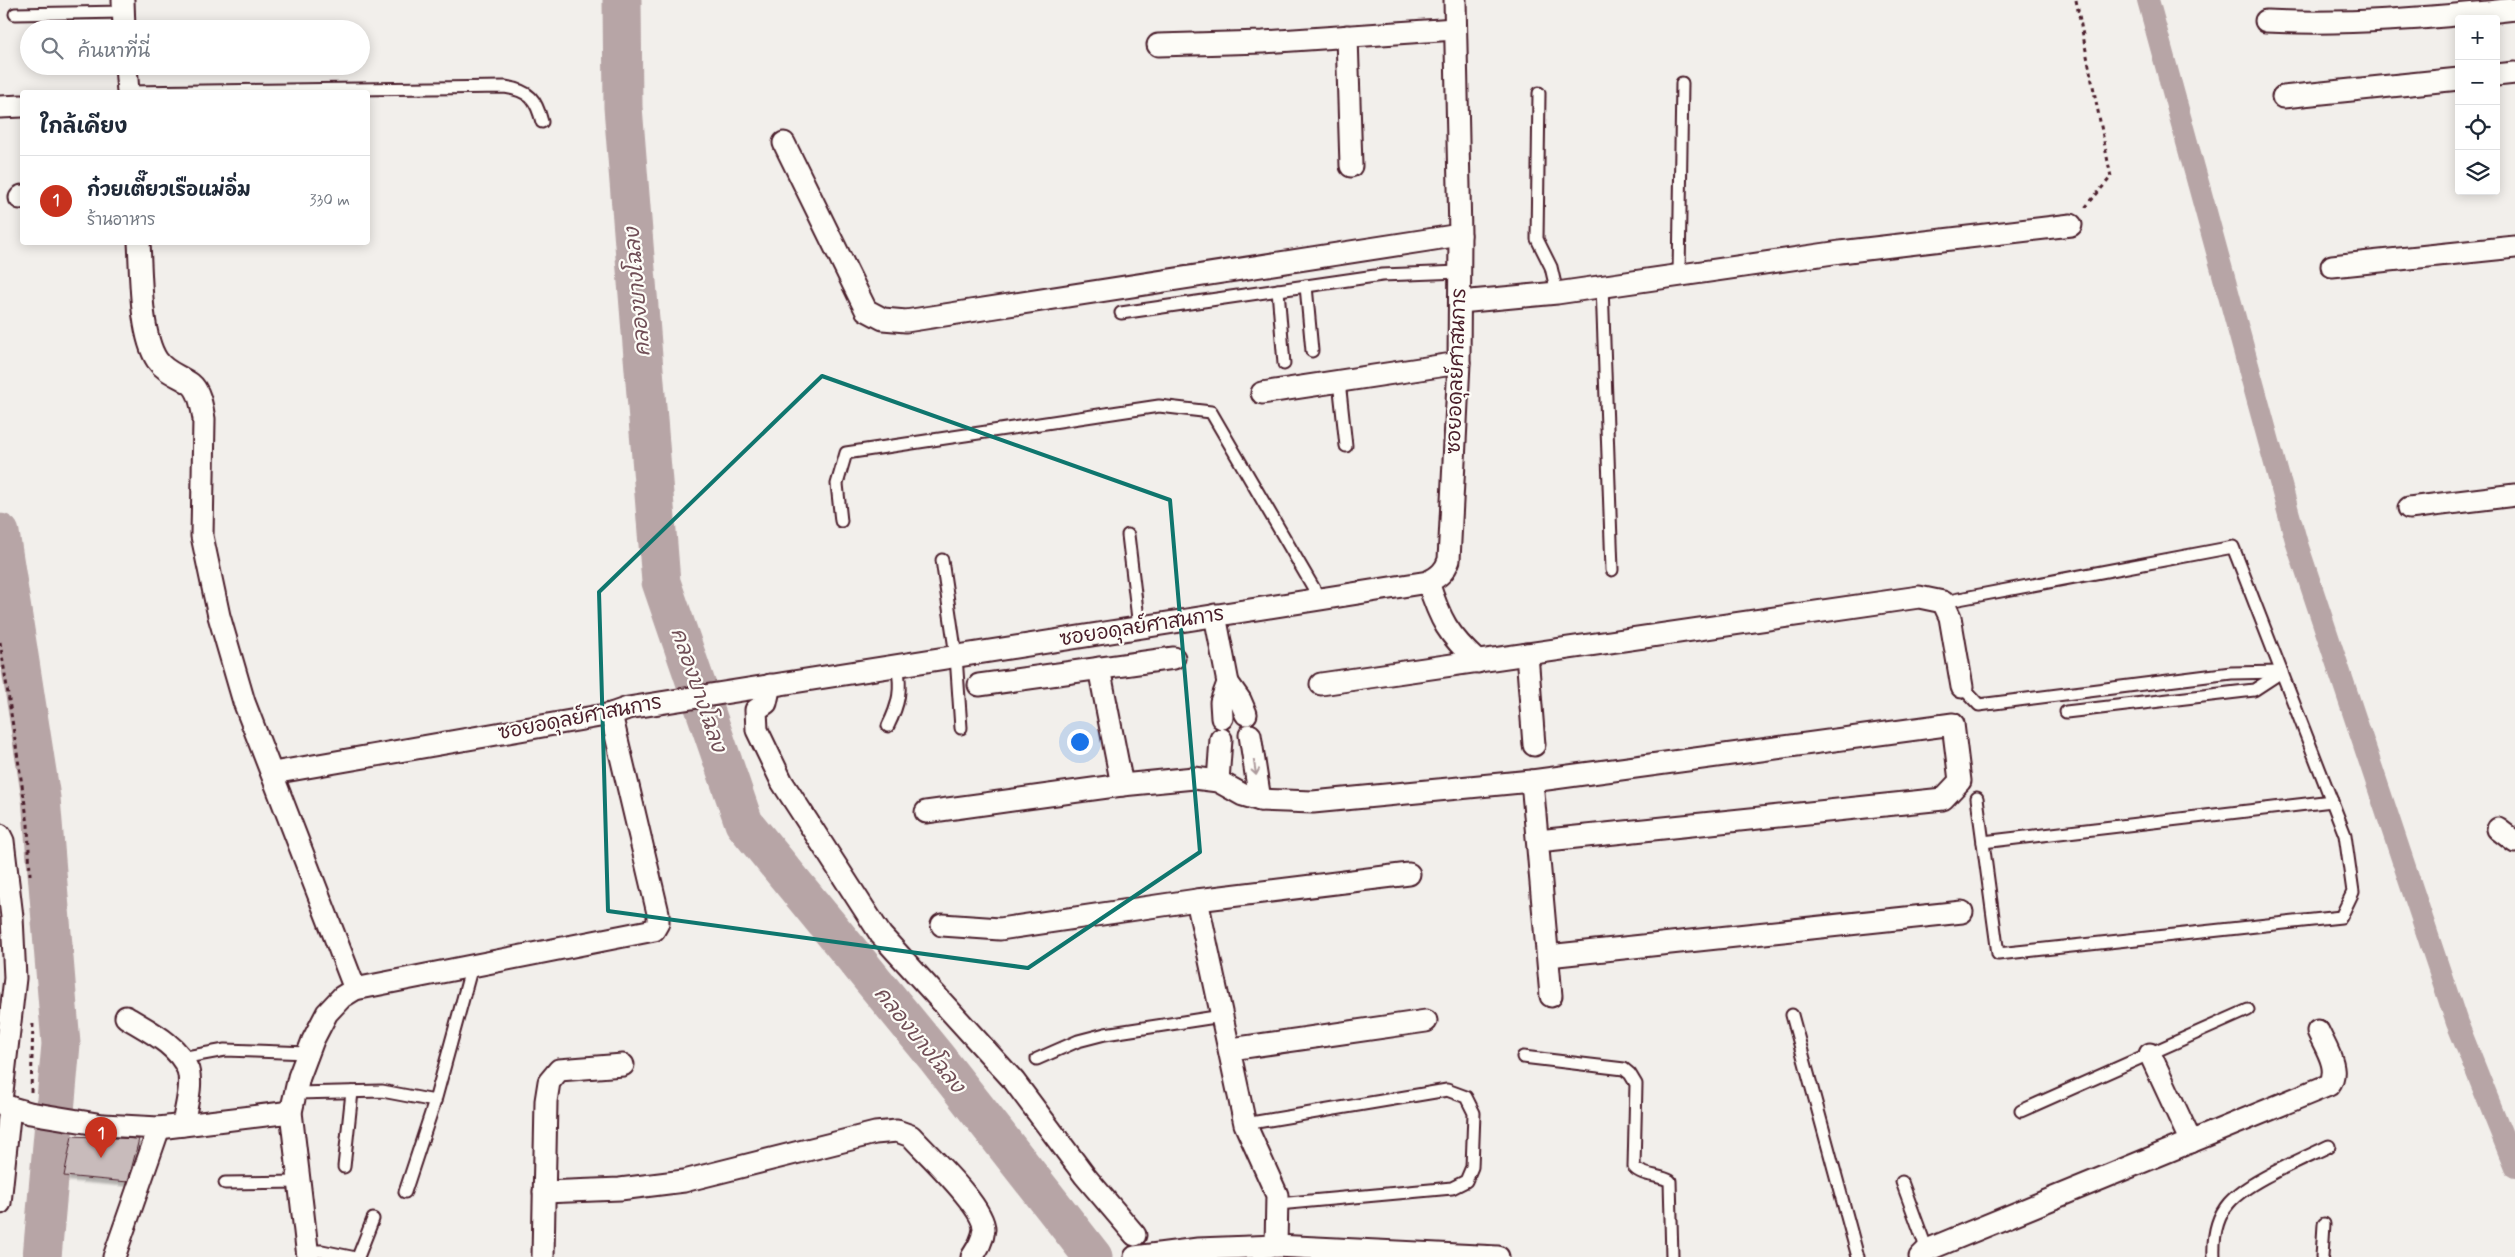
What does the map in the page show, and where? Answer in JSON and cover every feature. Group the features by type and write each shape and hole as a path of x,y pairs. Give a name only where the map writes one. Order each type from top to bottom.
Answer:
{"street":[{"name":"ซอยอดุลย์ศาสนการ","path":"273,773 766,686 1428,582 1445,570 1449,560 1459,363 1460,235 1455,0"},
{"path":"2266,21 2323,24 2375,22 2515,9"},
{"path":"1158,45 1455,29"},
{"path":"1347,36 1352,166"},
{"path":"2500,75 2515,73"},
{"path":"127,75 128,90"},
{"path":"2283,97 2455,79"},
{"path":"0,107 20,106"},
{"path":"784,143 866,310 883,319 906,321 1460,235"},
{"path":"1460,302 1557,293 1679,274 2071,225"},
{"path":"139,245 146,337 156,359 167,371 193,385 201,401 204,419 202,536 219,616 244,702 355,989"},
{"path":"2332,266 2515,247"},
{"path":"1262,393 1459,363"},
{"path":"2409,508 2515,495"},
{"path":"1428,582 1444,626 1459,645 1478,662"},
{"path":"1321,684 1919,597 1943,602 1950,617 1962,687"},
{"path":"1215,615 1228,683 1240,700 1248,725 1260,800"},
{"path":"1527,654 1534,745"},
{"path":"979,685 1174,658"},
{"path":"1099,668 1122,785"},
{"path":"1218,781 1222,728 1221,702 1228,683"},
{"path":"766,686 766,704 756,710 758,730 782,782 881,935 1014,1081 1085,1176 1135,1234"},
{"path":"308,1254 294,1102 308,1053 328,1013 342,997 355,989 654,930 658,923 658,913 620,711"},
{"path":"926,812 1122,785 1194,778 1218,781 1243,795 1260,800 1313,802 1532,781 1953,724 1960,781 1943,799 1538,841"},
{"path":"1532,781 1551,996"},
{"path":"2498,828 2515,842"},
{"path":"0,834 3,841 12,917 15,978 1,1101 20,1110 103,1125 159,1128 183,1125 294,1102"},
{"path":"942,925 1000,929 1197,900 1409,874"},
{"path":"1197,900 1245,1124 1277,1195 1276,1246"},
{"path":"1548,956 1962,912"},
{"path":"126,1017 162,1039 181,1058 188,1072 188,1094 183,1125"},
{"path":"1230,1048 1426,1021"},
{"path":"1924,1254 2329,1085 2334,1078 2334,1069 2318,1031"},
{"path":"2150,1054 2191,1142"},
{"path":"543,1257 546,1101 549,1082 559,1070 623,1065"},
{"path":"0,1203 20,1110"},
{"path":"114,1257 159,1128"},
{"path":"544,1192 620,1189 684,1181 845,1142 875,1132 897,1132 911,1136 971,1201 981,1215 984,1228 981,1244 972,1257"},
{"path":"1135,1257 1198,1249 1276,1246 1373,1253 1498,1257"}],"lane":[{"path":"15,14 123,13"},
{"path":"1679,274 1682,83"},
{"path":"279,90 505,87 519,89 537,103 542,122"},
{"path":"1539,93 1537,239 1551,267 1557,293"},
{"path":"1121,313 1397,273 1460,272"},
{"path":"1602,285 1612,570"},
{"path":"1306,286 1312,351"},
{"path":"1278,290 1284,364"},
{"path":"1339,381 1346,446"},
{"path":"841,521 836,484 846,453 1160,406 1211,412 1320,599"},
{"path":"1128,535 1139,627"},
{"path":"1943,602 2233,547 2345,835 2353,892 2341,918 1998,954 1977,798"},
{"path":"942,560 956,656 961,728"},
{"path":"888,726 898,707 901,694 897,665"},
{"path":"1962,687 1979,705 2231,673 2282,672"},
{"path":"2066,712 2254,690 2282,672"},
{"path":"1983,842 2332,800"},
{"path":"405,1192 435,1101 472,966"},
{"path":"2021,1110 2248,1010"},
{"path":"1792,1014 1858,1257"},
{"path":"1037,1059 1078,1042 1105,1034 1222,1016"},
{"path":"181,1058 225,1050 308,1053"},
{"path":"1523,1057 1624,1069 1630,1074 1636,1084 1634,1167 1638,1171 1664,1177 1670,1181 1672,1257"},
{"path":"1245,1124 1447,1090 1466,1097 1474,1113 1472,1167 1466,1181 1452,1188 1278,1204"},
{"path":"294,1102 352,1092 382,1091 435,1101"},
{"path":"344,1166 352,1092"},
{"path":"2214,1257 2216,1227 2229,1203 2262,1179 2329,1146"},
{"path":"225,1183 300,1182"},
{"path":"1902,1182 1924,1254"},
{"path":"358,1257 373,1219"},
{"path":"2322,1257 2324,1224"},
{"path":"308,1254 322,1251 352,1257"}],"path":[{"path":"2071,225 2111,177 2076,0"}],"highlighted area":[{"path":"822,376 1170,500 1200,852 1028,968 608,911 599,592"}],"building":[{"path":"72,1136 139,1139 128,1182 64,1176"}],"waterway":[{"name":"คลองบางโฉลง","path":"622,0 623,107 661,582 744,823 936,1057 1093,1257"},
{"path":"2148,0 2297,544 2457,1023 2515,1167"},
{"path":"0,533 41,798 61,1044 42,1257"}],"place":[{"name":"ก๋วยเตี๊ยวเรือแม่อิ่ม","path":"101,1158"}]}
